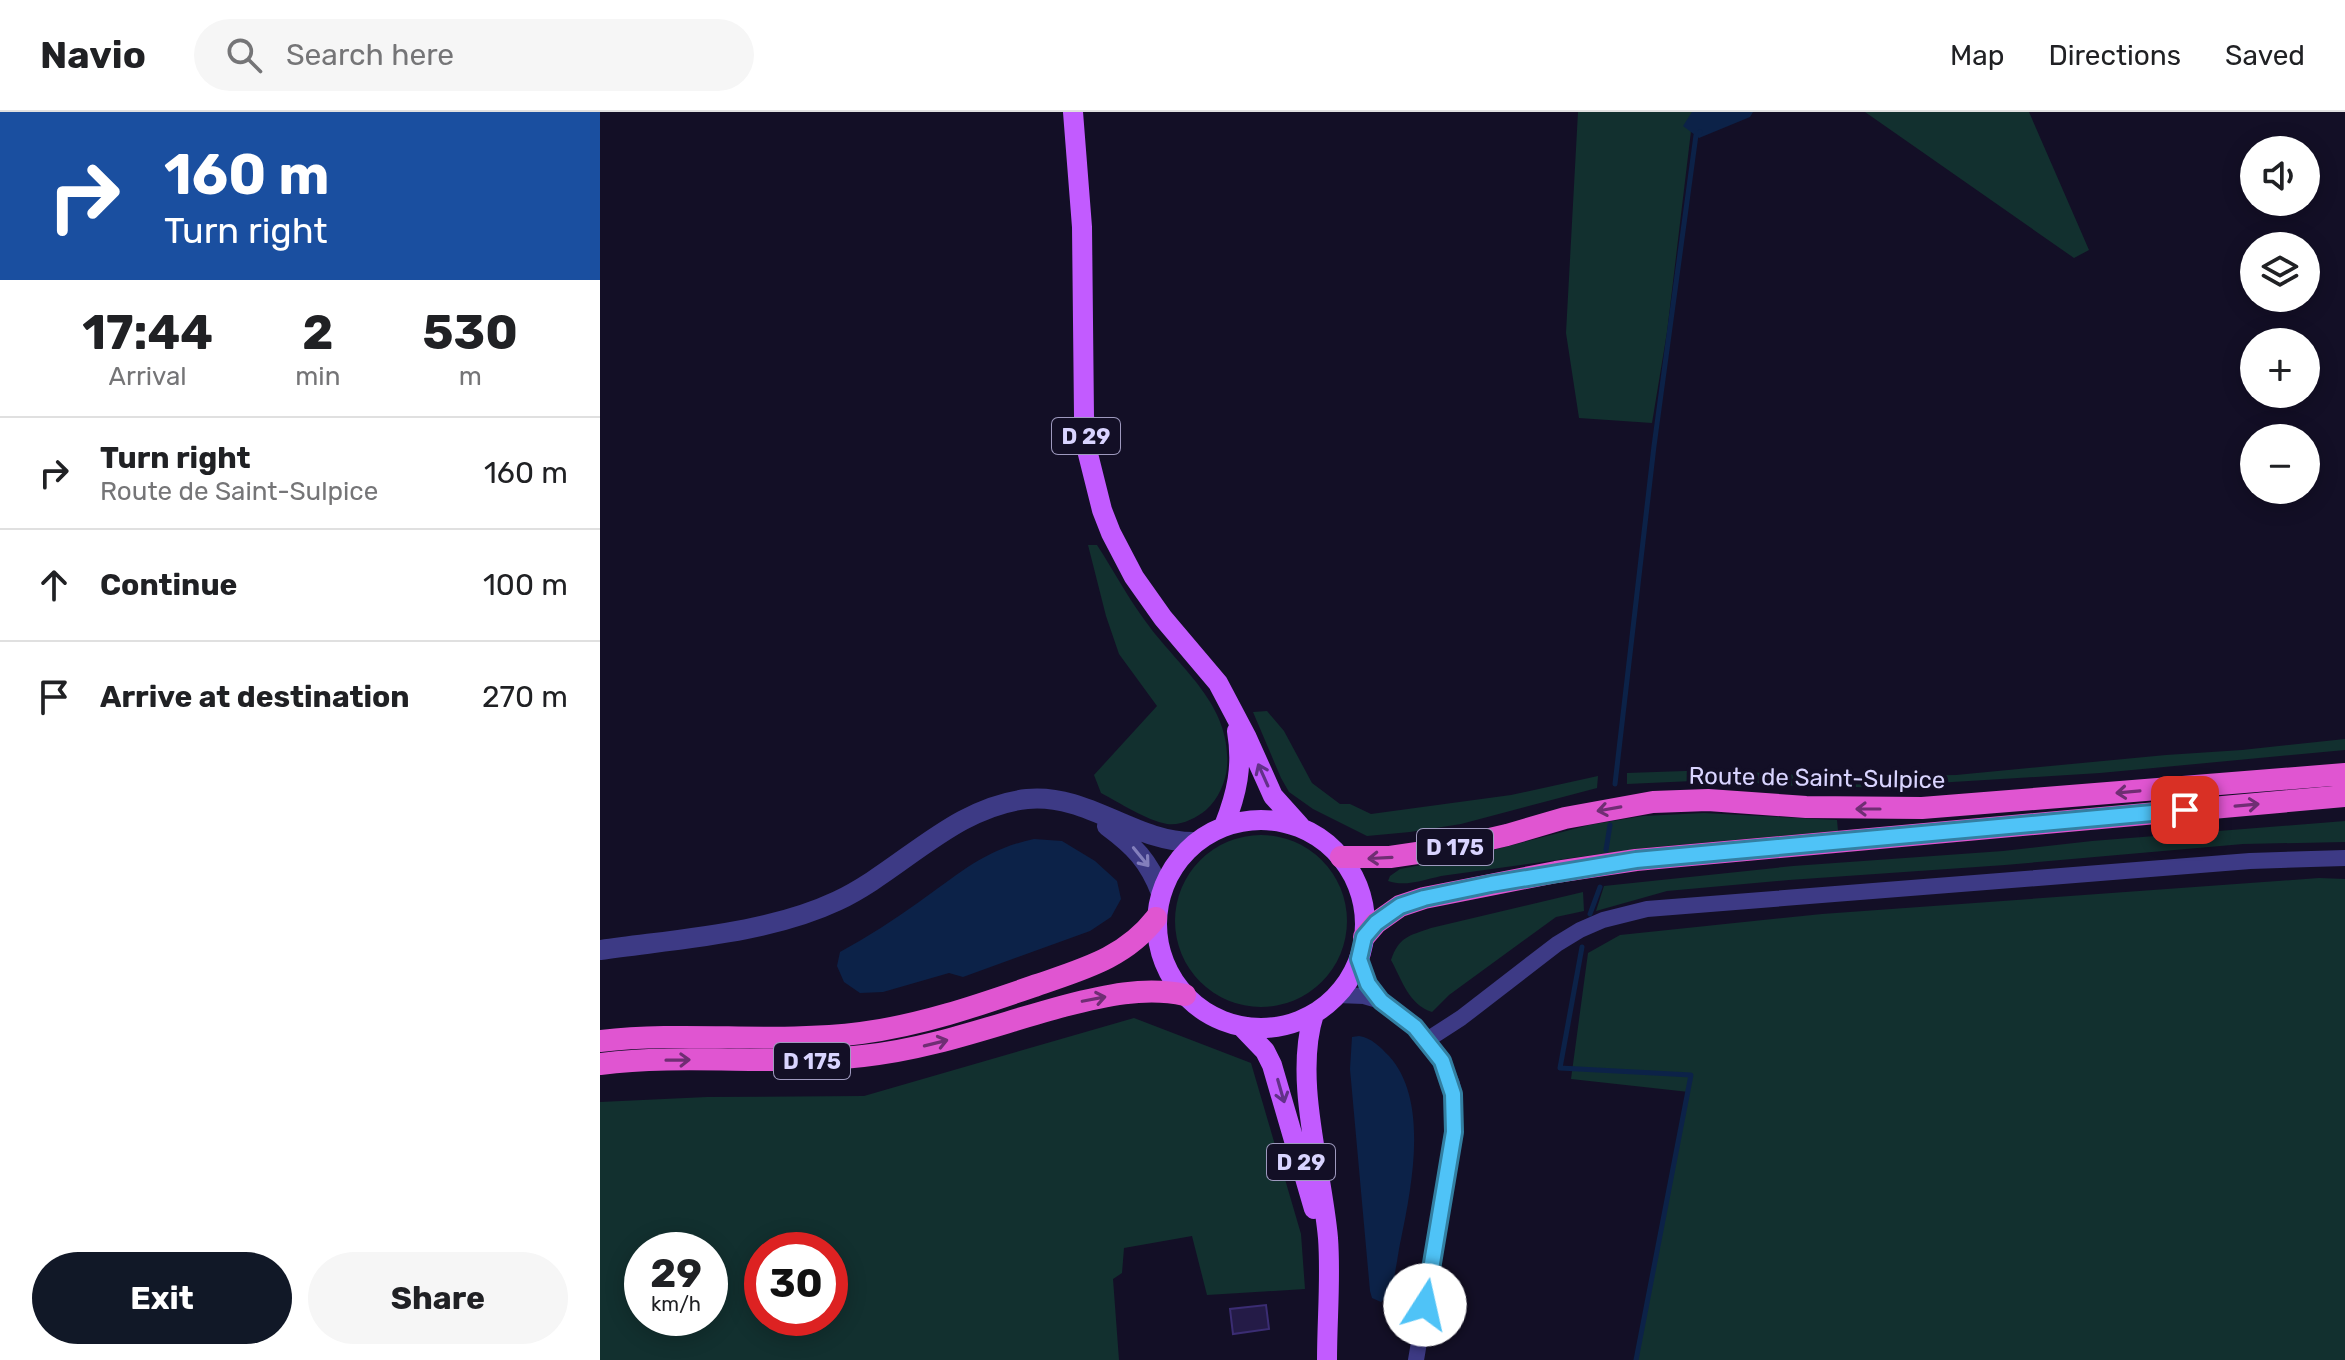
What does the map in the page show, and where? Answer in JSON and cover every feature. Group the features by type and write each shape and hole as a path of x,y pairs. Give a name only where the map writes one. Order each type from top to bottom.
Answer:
{"highway":[{"name":"Route de Saint-Sulpice","path":"1341,857 1390,857 1451,848 1565,818 1653,802 1708,800 1806,807 1922,808 2345,774"},
{"name":"D 175","path":"1364,937 1376,923 1400,906 1424,898 1636,860 2345,796"},
{"name":"D 175","path":"600,1041 696,1036 804,1037 897,1027 970,1009 1100,962 1138,939 1156,918"},
{"name":"D 175","path":"600,1064 696,1059 803,1061 865,1056 940,1042 1019,1018 1107,997 1155,991 1185,995"}],"main road":[{"name":"D 29","path":"1073,112 1082,242 1084,416 1087,450 1095,484 1111,533 1134,577 1163,618 1210,672 1247,738 1273,796 1300,826"},
{"name":"D 29","path":"1224,826 1239,781 1240,752 1235,719"},
{"path":"1262,819 1300,826 1322,839 1341,857 1361,894 1365,915 1364,937 1350,979 1337,995 1314,1014 1279,1027 1241,1026 1210,1015 1185,995 1172,979 1163,960 1156,918 1161,893 1174,865 1195,842 1242,820 1262,819"},
{"name":"D 29","path":"1314,1014 1306,1042 1306,1060 1328,1240 1327,1360"},
{"name":"D 29","path":"1241,1026 1265,1051 1279,1081 1313,1205 1327,1312"}],"street":[{"path":"600,950 749,928 801,916 838,901 879,878 952,826 996,805 1029,798 1094,810 1159,839 1195,842"},
{"path":"1062,802 1093,816 1126,840 1144,858 1161,893"},
{"path":"1427,1040 1580,930 1603,920 1647,909 2250,861 2345,858"},
{"path":"1359,959 1368,984 1381,1001 1427,1040 1442,1061 1452,1084 1455,1119 1416,1360"},
{"path":"1337,995 1364,996 1381,1001"}],"green space":[{"path":"1578,112 1705,112 1691,131 1667,332 1652,423 1579,418 1566,333"},
{"path":"1865,112 2029,112 2089,250 2074,258"},
{"path":"1088,545 1097,545 1146,622 1201,688 1221,724 1227,767 1223,784 1210,806 1188,821 1167,824 1142,815 1101,793 1094,775 1157,706 1119,654"},
{"path":"1267,711 1284,731 1312,783 1340,804 1350,804 1371,814 1511,795 1598,776 1597,788 1461,824 1367,836 1313,809 1289,792 1253,712"},
{"path":"2345,739 2345,750 1906,788 1799,786 1715,780 1627,784 1627,773 1714,770 1832,777 1956,775"},
{"path":"1704,813 1837,820 1838,831 1645,848 1414,882 1388,881 1400,869 1478,854 1589,825 1643,816"},
{"path":"2345,821 2345,842 2243,844 1667,891 1596,911 1604,886 1793,866"},
{"path":"1261,835 1294,842 1322,860 1340,888 1347,921 1340,954 1322,982 1294,1000 1261,1007 1228,1000 1200,982 1182,954 1175,921 1182,888 1200,860 1228,842"},
{"path":"2319,878 2345,879 2345,1360 1637,1360 1689,1092 1571,1079 1588,953 1620,935 1822,914"},
{"path":"1583,892 1584,911 1556,917 1449,995 1432,1012 1412,998 1391,960 1401,942 1416,933"},
{"path":"1134,1018 1251,1063 1301,1234 1305,1289 1207,1295 1192,1236 1124,1248 1122,1273 1113,1279 1119,1360 600,1360 600,1102 707,1097 864,1096"}],"water":[{"path":"1692,112 1753,112 1750,117 1699,138 1683,126"},
{"path":"1034,839 1062,841 1095,861 1117,881 1121,899 1111,917 1090,931 963,977 949,973 883,992 860,993 844,982 837,966 840,952 890,922 973,864 1001,849"},
{"path":"1359,1036 1379,1046 1401,1074 1413,1119 1413,1169 1405,1217 1393,1282 1381,1302 1372,1298 1370,1291 1350,1069 1352,1037"}],"building":[{"path":"1266,1305 1269,1329 1233,1334 1230,1309"}],"waterway":[{"path":"1615,784 1654,446 1696,135 1700,132"},
{"path":"1606,850 1610,825"},
{"path":"1590,914 1600,887"},
{"path":"1582,947 1560,1068 1691,1075 1636,1360"}],"route":[{"path":"1425,1305 1454,1132 1452,1084 1442,1061 1427,1040 1374,993 1359,959 1364,937 1376,923 1400,906 1491,884 1636,860 2185,810"}]}
